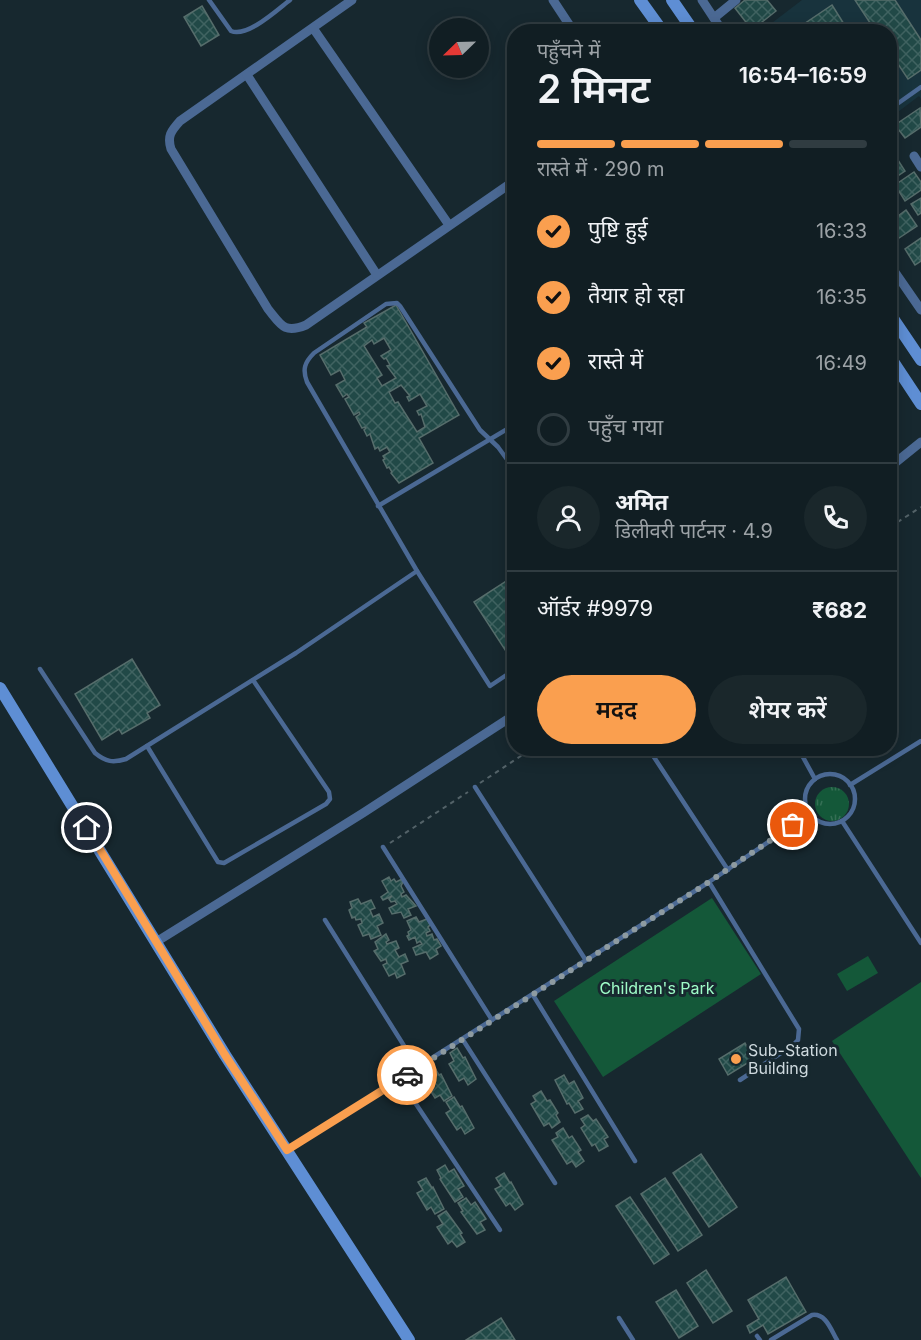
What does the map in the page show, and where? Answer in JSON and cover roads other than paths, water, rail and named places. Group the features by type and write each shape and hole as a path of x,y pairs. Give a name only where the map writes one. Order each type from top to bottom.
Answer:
{"street":[{"path":"352,0 180,121 170,134 171,149 225,241 268,309 282,326 296,329 306,325 507,186"},
{"path":"553,0 569,24"},
{"path":"640,0 657,24"},
{"path":"672,0 688,24"},
{"path":"702,0 718,24"},
{"path":"714,18 736,0"},
{"path":"313,28 449,225"},
{"path":"247,75 376,275"},
{"path":"914,156 921,167"},
{"path":"897,275 921,310"},
{"path":"897,324 921,360"},
{"path":"897,368 921,404"},
{"path":"897,461 921,442"},
{"path":"0,688 156,942 409,1340"},
{"path":"156,942 363,813 507,720"}],"lane":[{"path":"209,0 231,31 236,33 250,29 290,0"},
{"path":"897,104 921,87"},
{"path":"507,459 472,417 397,303 386,304 314,353 306,361 304,369 307,382 417,571 490,686 507,675"},
{"path":"378,506 507,429"},
{"path":"40,669 95,753 104,760 114,763 126,759 253,680 417,571"},
{"path":"147,746 218,862 224,863 326,804 330,799 329,792 253,680"},
{"path":"897,756 921,741"},
{"path":"653,756 728,870"},
{"path":"802,756 815,779"},
{"path":"850,785 897,756"},
{"path":"830,775 850,785 853,792 853,807 850,814 842,821 822,823 810,814 805,800 810,785 815,779 830,775"},
{"path":"475,787 585,959"},
{"path":"287,1150 728,870 810,814"},
{"path":"842,821 921,943"},
{"path":"384,848 492,1020"},
{"path":"709,882 799,1029 798,1040 793,1045 740,1080"},
{"path":"325,920 418,1068"},
{"path":"533,995 634,1161"},
{"path":"463,1040 555,1183"},
{"path":"400,1080 500,1230"},
{"path":"771,1340 817,1314 822,1316 837,1340"},
{"path":"619,1318 633,1340"}],"place":[{"name":"Sub-Station Building","path":"736,1059"}],"park label":[{"name":"Children's Park","path":"657,988"}]}
